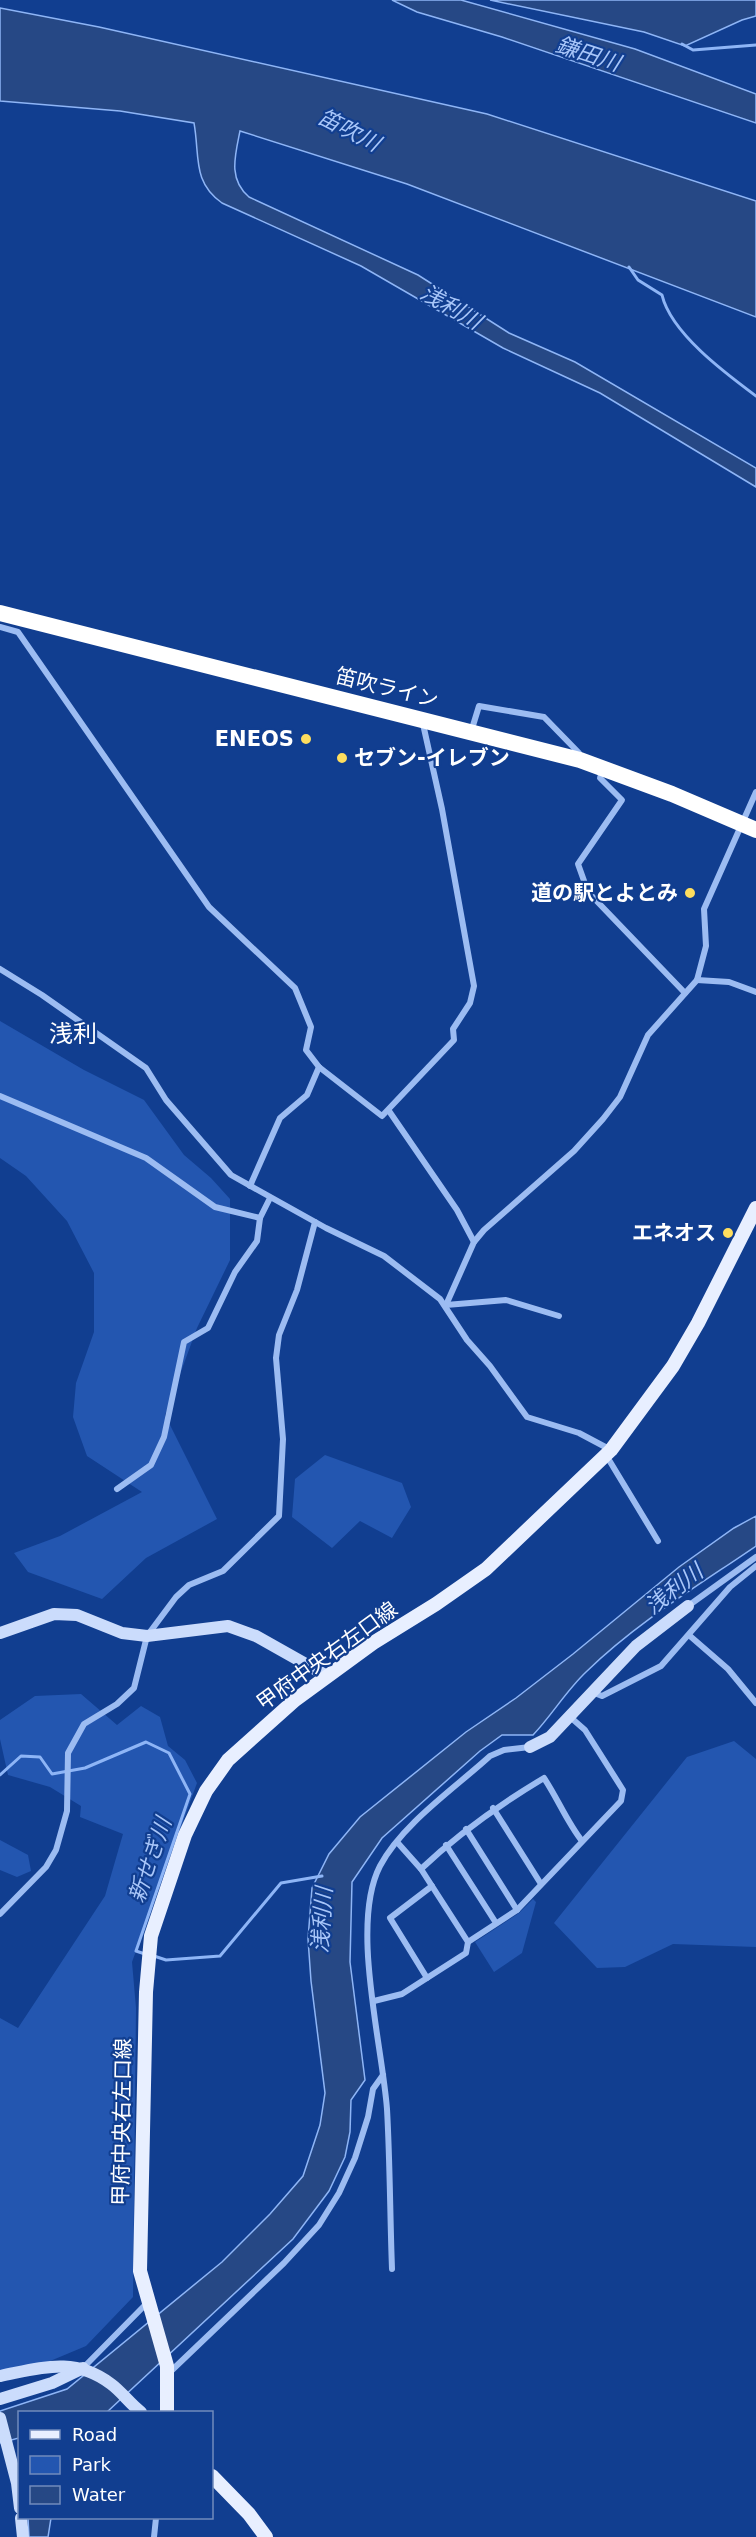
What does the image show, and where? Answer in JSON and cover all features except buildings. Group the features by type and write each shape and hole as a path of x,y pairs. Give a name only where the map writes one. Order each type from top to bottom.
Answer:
{"highway":[{"name":"笛吹ライン","path":"0,613 580,760 749,827"}],"main road":[{"name":"甲府中央右左口線","path":"166,2411 168,2370 140,2271 146,1992 151,1936 185,1835 206,1791 228,1760 295,1700 486,1569 608,1452 635,1421 678,1357 756,1208"},
{"path":"213,2477 249,2514 266,2537"}],"street":[{"path":"0,627 18,632 209,907 295,987 311,1027 306,1050 319,1067 382,1116 454,1040 453,1029 470,1004 474,986 442,809 423,720"},
{"path":"471,733 479,706 544,717 579,753 580,760"},
{"path":"603,769 600,778 622,800 578,864 588,892 685,993"},
{"path":"446,1305 474,1242 484,1230 574,1151 603,1119 620,1098 648,1035 697,980 706,946 704,909 749,827 756,792"},
{"path":"0,969 42,995 146,1068 166,1100 231,1175 315,1222 384,1256 446,1305 467,1340 490,1366 527,1417 579,1433 608,1452 658,1541"},
{"path":"697,980 729,982 756,992"},
{"path":"250,1186 280,1118 307,1095 319,1067"},
{"path":"0,1096 146,1158 214,1207 260,1218"},
{"path":"388,1111 457,1210 474,1242"},
{"path":"117,1489 151,1465 164,1437 184,1342 208,1328 235,1272 257,1241 260,1218 270,1198"},
{"path":"0,1914 46,1867 56,1850 68,1811 68,1753 84,1724 117,1704 134,1688 147,1636 176,1597 189,1585 223,1571 279,1516 283,1421 276,1358 279,1335 297,1290 315,1222"},
{"path":"446,1305 506,1300 559,1316"},
{"path":"392,2269 384,2075 368,1961 367,1910 379,1867 397,1842 490,1756 504,1750 530,1747 550,1737 636,1646 756,1557"},
{"path":"591,1692 602,1696 661,1666 690,1636 730,1587 756,1566"},
{"path":"0,1633 54,1614 77,1615 122,1633 147,1636 228,1626 256,1636 327,1676"},
{"path":"690,1636 728,1669 756,1703"},
{"path":"468,1942 517,1910 621,1801 623,1790 585,1730 568,1716"},
{"path":"421,1869 466,1828 493,1808 544,1778 565,1810 570,1826 582,1841"},
{"path":"493,1808 541,1884"},
{"path":"466,1828 517,1910"},
{"path":"374,2001 402,1994 466,1953 468,1942 421,1869 397,1842"},
{"path":"446,1845 496,1923"},
{"path":"427,1978 390,1918 432,1886"},
{"path":"168,2370 284,2263 319,2224 339,2193 355,2158 368,2117 373,2089 384,2075"},
{"path":"0,2399 52,2383 83,2368 150,2305"},
{"path":"0,2376 64,2365 83,2368 112,2385 140,2411"},
{"path":"49,2368 52,2383"},
{"path":"0,2418 18,2496"},
{"path":"21,2519 23,2537"},
{"path":"154,2537 156,2519"}],"green space":[{"path":"0,1021 84,1070 144,1100 184,1155 211,1178 230,1199 230,1260 197,1328 165,1415 217,1519 146,1558 102,1599 28,1572 14,1553 60,1536 142,1492 87,1456 73,1417 76,1383 94,1332 94,1273 67,1221 26,1176 0,1158"},
{"path":"325,1455 402,1483 411,1507 392,1538 360,1521 332,1548 292,1517 295,1479"},
{"path":"81,1694 117,1725 141,1706 160,1717 168,1746 185,1760 197,1783 132,1962 136,2008 133,2297 86,2346 0,2382 0,2018 18,2028 105,1896 123,1834 80,1817 81,1806 50,1787 8,1775 0,1739 0,1720 35,1696"},
{"path":"734,1741 756,1759 756,1947 673,1944 625,1967 597,1968 554,1923 687,1757"},
{"path":"0,1840 28,1855 31,1871 17,1877 0,1870"},
{"path":"533,1899 536,1902 522,1953 494,1972 475,1942 519,1913"}],"water":[{"name":"鎌田川","path":"392,0 461,0 635,49 756,94 756,123 502,37 417,12"},
{"path":"490,0 756,0 756,16 685,46 644,32"},
{"path":"0,8 99,27 487,114 756,201 756,317 407,184 240,131 235,158 238,183 249,197 418,275 509,333 575,362 756,468 756,487 600,393 503,348 361,266 222,203 212,195 202,177 194,123 120,111 0,101"},
{"name":"浅利川","path":"756,1516 756,1546 668,1605 605,1654 579,1679 533,1735 502,1735 480,1751 382,1838 352,1882 350,1962 365,2080 351,2100 350,2132 345,2157 329,2191 293,2239 108,2411 18,2411 18,2438 0,2443 0,2411 67,2389 222,2262 270,2214 303,2176 320,2125 325,2093 308,1939 312,1888 329,1854 360,1817 466,1732 516,1698 573,1654 679,1567 734,1528"},
{"path":"28,2519 51,2519 48,2537 29,2537"}],"waterway":[{"path":"682,44 693,50 756,45"},
{"path":"629,267 638,280 662,295 676,324 688,338 756,396"},
{"name":"新せぎ川","path":"0,1775 21,1756 40,1757 52,1774 85,1768 146,1742 169,1753 190,1794 136,1951 145,1954"},
{"name":"新せぎ川","path":"154,1956 166,1960 220,1956 281,1883 322,1876"}],"place":[{"name":"ENEOS","path":"306,739"},
{"name":"セブン-イレブン","path":"342,758"},
{"name":"道の駅とよとみ","path":"690,893"},
{"name":"エネオス","path":"728,1233"}],"district":[{"name":"浅利","path":"73,1034"}],"water label":[{"name":"笛吹川","path":"349,130"}]}
